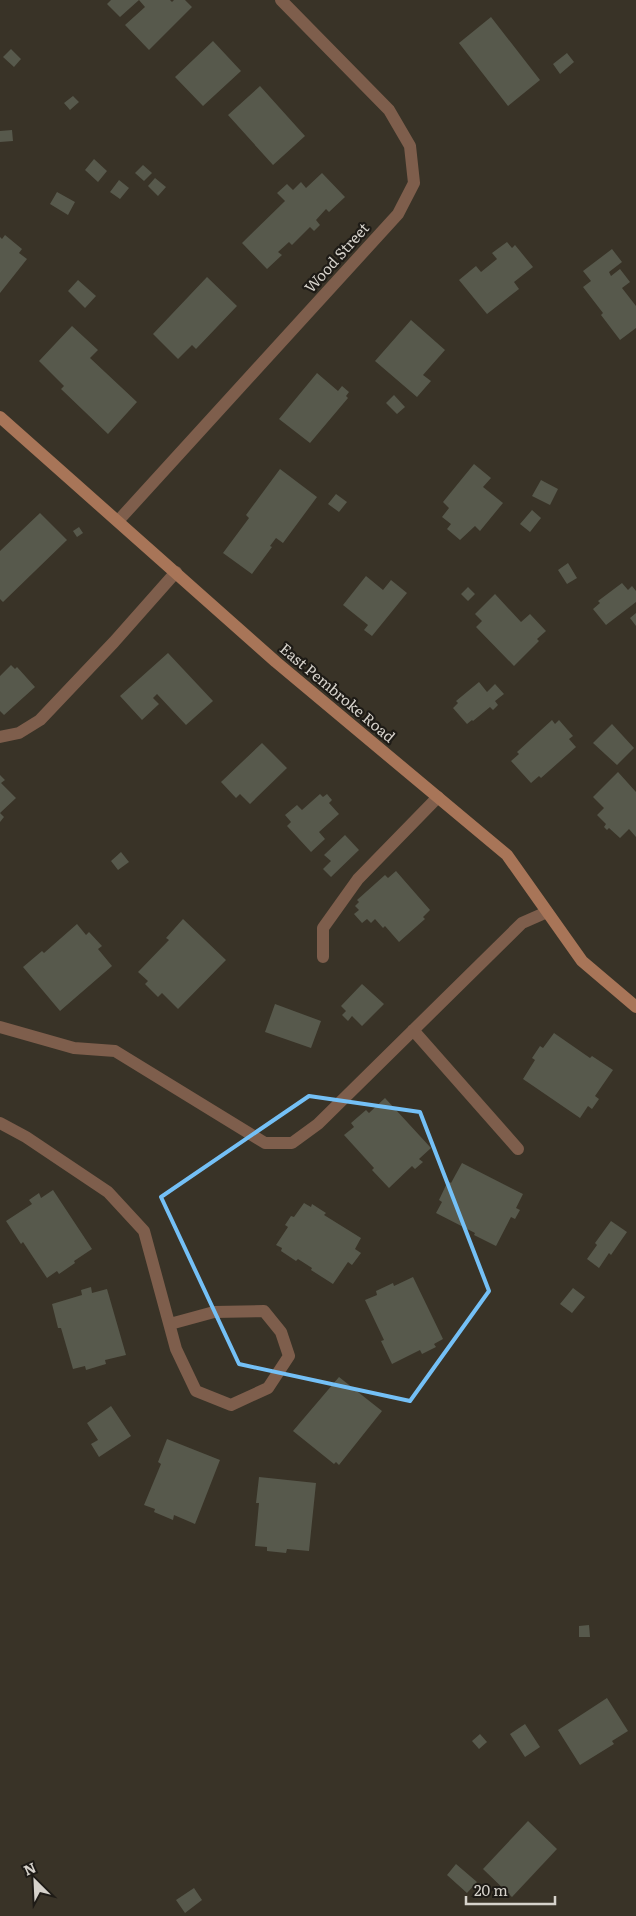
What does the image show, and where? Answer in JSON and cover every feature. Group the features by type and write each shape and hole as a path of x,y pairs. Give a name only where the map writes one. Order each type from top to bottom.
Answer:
{"street":[{"name":"Wood Street","path":"118,521 398,214 414,183 410,146 388,110 281,0"},
{"name":"East Pembroke Road","path":"0,417 276,662 507,855 582,961 636,1007"},
{"path":"0,737 19,733 40,720 114,642 176,572"},
{"path":"324,957 323,928 358,879 438,797"},
{"path":"0,1027 74,1048 115,1051 265,1143 292,1143 318,1124 522,923 547,912"},
{"path":"413,1030 518,1149"},
{"path":"0,1123 26,1137 108,1192 144,1231 176,1349 196,1391 231,1405 268,1388 289,1356 281,1332 264,1311 214,1312 170,1324"}],"highlighted area":[{"path":"309,1096 420,1112 489,1291 410,1401 239,1364 161,1197"}],"building":[{"path":"111,0 139,0 120,17 107,4"},
{"path":"139,0 170,0 172,2 174,0 185,0 192,7 149,50 125,25 145,7"},
{"path":"491,17 540,80 508,106 459,43"},
{"path":"213,41 241,71 203,106 175,77"},
{"path":"11,49 21,59 14,67 3,57"},
{"path":"567,53 574,62 560,74 553,64"},
{"path":"260,86 305,136 273,165 228,115"},
{"path":"73,96 79,102 70,110 64,103"},
{"path":"12,130 13,141 0,142 0,131"},
{"path":"94,159 107,171 98,182 85,170"},
{"path":"143,165 152,173 144,181 135,173"},
{"path":"322,173 345,197 329,212 326,209 316,220 320,225 314,231 310,227 292,245 289,242 278,252 282,255 267,269 242,243 285,201 277,193 287,184 293,190 301,182 306,188"},
{"path":"155,178 166,187 158,196 148,186"},
{"path":"119,180 129,188 120,199 110,192"},
{"path":"57,192 75,202 68,215 50,204"},
{"path":"5,235 22,249 19,253 27,259 0,293 0,237 2,239"},
{"path":"507,242 512,248 515,245 533,267 514,282 519,289 487,314 459,280 476,266 481,272 497,259 492,253"},
{"path":"612,249 622,262 609,272 611,276 620,269 630,282 622,288 636,306 636,328 620,340 601,315 603,313 583,287 591,281 583,271"},
{"path":"207,277 237,306 196,349 192,345 178,359 153,334"},
{"path":"78,280 96,296 85,308 68,291"},
{"path":"411,320 445,350 423,375 431,381 417,397 375,361"},
{"path":"72,326 98,350 90,358 137,402 108,434 61,389 64,386 39,361"},
{"path":"317,373 338,391 342,386 349,392 346,396 348,398 310,443 279,419"},
{"path":"394,395 405,407 397,414 386,403"},
{"path":"474,464 491,478 483,487 503,503 480,531 475,526 460,540 447,529 451,524 442,517 449,508 443,502"},
{"path":"280,469 317,497 283,543 276,538 270,546 272,547 252,574 223,553 249,518 246,515"},
{"path":"541,480 558,489 550,505 532,496"},
{"path":"336,494 347,502 339,512 328,504"},
{"path":"532,510 541,518 530,532 520,524"},
{"path":"40,513 67,540 3,602 0,599 0,551"},
{"path":"79,527 83,533 77,537 73,531"},
{"path":"568,563 577,578 567,584 558,570"},
{"path":"366,576 383,590 391,580 407,593 372,636 364,630 368,625 343,605"},
{"path":"622,583 628,590 632,586 636,591 636,602 606,625 593,609 600,603 598,601"},
{"path":"468,587 475,594 468,601 461,594"},
{"path":"495,594 521,622 530,614 546,631 537,639 539,641 514,666 476,627 482,621 475,614"},
{"path":"636,613 636,626 630,618"},
{"path":"168,653 213,701 186,725 157,694 153,698 159,704 142,720 120,696"},
{"path":"11,665 15,669 17,667 35,687 4,715 0,711 0,676"},
{"path":"479,682 487,692 495,684 504,694 495,701 498,705 493,710 490,707 467,724 453,708 458,703 456,701"},
{"path":"552,720 555,724 559,720 573,736 569,739 576,747 541,778 539,776 531,783 511,761 519,754 517,752"},
{"path":"612,724 634,748 617,765 593,743"},
{"path":"262,743 287,768 250,804 240,794 236,798 221,782"},
{"path":"618,772 636,792 636,837 629,829 620,838 609,828 607,830 604,827 606,824 597,815 604,808 593,797"},
{"path":"0,775 5,780 1,783 16,798 0,813"},
{"path":"320,794 323,797 327,794 332,800 329,803 339,814 319,832 325,839 311,852 287,826 291,822 285,815 297,805 302,810"},
{"path":"0,813 4,817 0,822"},
{"path":"345,835 359,850 331,877 323,869 331,861 324,855"},
{"path":"121,852 129,862 118,870 111,861"},
{"path":"396,871 430,910 423,917 425,919 399,942 385,926 383,928 375,919 371,923 367,919 362,923 354,914 359,910 355,906 359,902 357,900 385,875 388,878"},
{"path":"183,919 226,960 178,1009 162,993 158,997 145,984 148,981 138,972 169,940 166,938"},
{"path":"77,924 86,935 89,932 102,946 98,949 112,966 60,1011 23,967 42,951 44,953"},
{"path":"362,984 384,1004 362,1026 352,1016 348,1021 342,1015 346,1011 341,1006"},
{"path":"275,1004 321,1021 311,1048 265,1032"},
{"path":"554,1033 590,1058 592,1056 613,1070 595,1096 599,1099 592,1109 588,1106 580,1118 523,1079 535,1060 532,1058 540,1046 543,1048"},
{"path":"385,1098 431,1148 419,1159 423,1162 415,1169 412,1166 389,1188 372,1170 374,1168 344,1135 354,1127 351,1123 366,1110 369,1113"},
{"path":"462,1163 523,1194 516,1208 520,1210 515,1219 511,1217 496,1246 436,1213 442,1202 439,1200 448,1181 451,1183"},
{"path":"53,1190 92,1249 59,1274 57,1271 47,1278 23,1242 21,1244 6,1221 32,1204 29,1200 39,1193 41,1198"},
{"path":"304,1203 311,1207 312,1204 326,1213 324,1215 361,1238 355,1249 361,1253 352,1265 348,1262 333,1284 298,1259 296,1261 281,1251 282,1248 276,1245 288,1227 285,1225 291,1216 294,1217"},
{"path":"611,1221 627,1232 599,1268 587,1259 597,1245 595,1243"},
{"path":"413,1277 443,1339 434,1344 436,1347 422,1354 420,1350 392,1364 381,1341 384,1340 365,1300 377,1295 376,1291 393,1283 394,1286"},
{"path":"91,1287 92,1293 107,1289 126,1355 105,1360 106,1364 86,1370 85,1366 73,1369 61,1328 58,1328 52,1304 82,1295 81,1290"},
{"path":"573,1288 585,1297 572,1313 560,1304"},
{"path":"339,1377 382,1411 339,1465 336,1462 334,1464 293,1431"},
{"path":"111,1406 131,1436 99,1457 91,1444 98,1440 87,1423"},
{"path":"167,1439 220,1460 195,1524 174,1515 173,1520 154,1512 155,1509 144,1505 161,1464 158,1462"},
{"path":"259,1477 316,1483 309,1551 287,1549 286,1553 267,1551 267,1547 255,1546 259,1503 256,1503"},
{"path":"589,1625 590,1637 579,1637 579,1626"},
{"path":"607,1698 628,1731 612,1741 614,1744 580,1765 558,1730"},
{"path":"525,1724 540,1747 525,1757 510,1734"},
{"path":"480,1734 487,1742 479,1749 472,1741"},
{"path":"528,1821 557,1849 512,1897 483,1869"},
{"path":"456,1864 477,1882 467,1893 447,1875"},
{"path":"194,1888 202,1900 185,1913 176,1900"}]}
